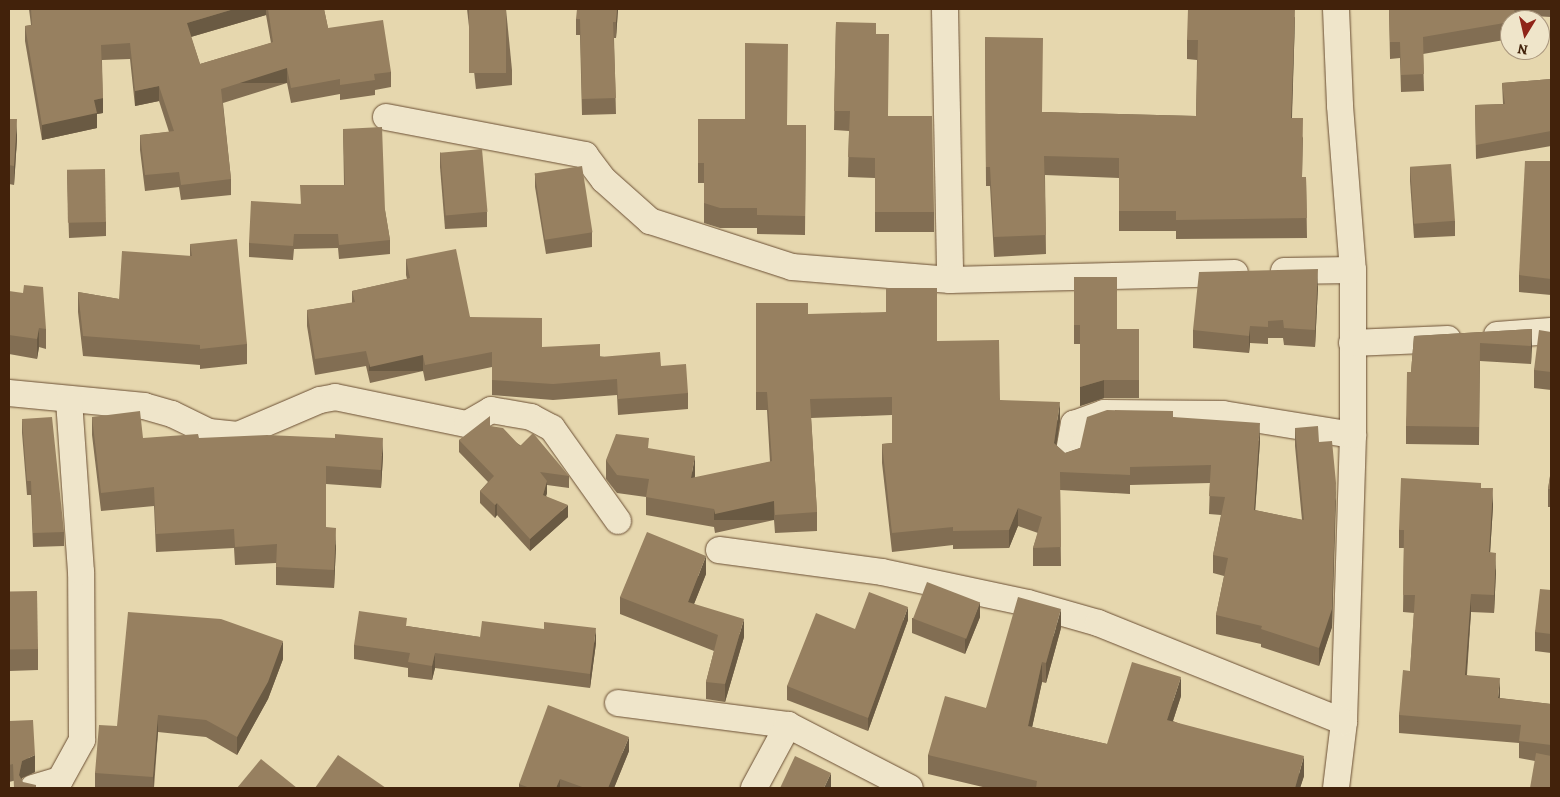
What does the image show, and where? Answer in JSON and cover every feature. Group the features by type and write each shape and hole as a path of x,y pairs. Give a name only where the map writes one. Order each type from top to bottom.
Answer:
{"street":[{"path":"945,9 950,280"},
{"path":"1336,9 1340,106 1353,270 1353,435 1344,722 1336,788"},
{"path":"386,118 585,155 604,180 650,221 792,267 950,280 1353,270"},
{"path":"1352,343 1551,331"},
{"path":"9,393 144,406 172,414 209,432 238,435 320,400 335,397 468,424 491,410 531,417 552,428 618,521"},
{"path":"33,788 60,780 82,740 81,572 69,399"},
{"path":"1068,457 1074,424 1104,413 1223,414 1353,435"},
{"path":"719,550 882,572 1028,603 1098,623 1344,722"},
{"path":"618,703 788,725 910,788"},
{"path":"754,788 788,725"}],"building":[{"path":"31,9 234,9 187,23 200,64 273,42 268,9 324,9 328,28 383,20 391,72 374,74 375,80 340,85 340,79 291,88 287,68 221,89 231,179 181,185 179,172 145,175 140,135 174,131 159,86 135,91 130,43 101,45 103,98 94,100 97,113 42,125 25,26 32,25"},
{"path":"469,9 506,9 506,73 469,73"},
{"path":"577,9 617,9 616,22 613,22 616,98 582,99 580,19 576,19"},
{"path":"1188,9 1295,9 1291,118 1303,118 1302,177 1306,177 1307,218 1176,220 1176,211 1119,211 1119,158 1044,156 1046,235 994,237 990,167 986,167 985,37 1043,38 1042,112 1196,116 1198,40 1187,40"},
{"path":"1389,9 1514,9 1500,10 1500,24 1423,37 1424,74 1401,75 1400,42 1390,42"},
{"path":"836,22 876,23 876,34 889,34 888,116 932,116 934,212 875,212 875,158 848,157 850,111 834,111"},
{"path":"745,43 788,44 787,125 806,125 805,216 757,215 757,208 720,208 704,203 704,163 698,163 698,119 745,119"},
{"path":"1551,79 1551,131 1476,145 1475,105 1505,104 1502,83"},
{"path":"9,119 17,119 14,166 9,165"},
{"path":"382,127 385,210 390,240 339,245 338,234 294,234 293,246 249,243 251,201 301,204 300,185 345,185 343,129"},
{"path":"482,149 487,212 446,215 440,153"},
{"path":"1525,161 1551,161 1551,279 1519,275"},
{"path":"1451,164 1455,221 1414,224 1410,167"},
{"path":"582,166 592,232 545,240 535,174"},
{"path":"105,169 106,222 68,223 67,170"},
{"path":"237,239 247,344 200,349 200,345 83,336 78,292 119,299 122,251 192,256 190,244"},
{"path":"456,249 470,317 542,318 542,347 600,344 600,357 660,352 661,366 686,364 688,393 618,399 617,379 553,384 492,380 492,352 425,365 423,355 370,367 366,351 315,359 307,310 355,302 352,291 410,278 406,259"},
{"path":"1318,269 1315,330 1284,328 1283,320 1268,321 1268,327 1250,326 1249,336 1193,330 1199,272"},
{"path":"1074,277 1117,277 1117,329 1139,329 1139,380 1104,380 1080,387 1080,325 1074,325"},
{"path":"24,285 43,287 46,329 39,328 37,339 9,335 9,291 23,293"},
{"path":"886,288 937,288 937,341 999,340 1000,400 1060,402 1054,443 1065,453 1080,448 1087,417 1107,410 1173,411 1173,417 1260,423 1254,510 1304,520 1295,428 1318,426 1319,442 1332,441 1336,483 1332,609 1319,648 1261,629 1262,626 1216,615 1228,558 1213,555 1225,497 1209,496 1211,465 1130,467 1130,475 1060,472 1061,547 1033,548 1042,517 1018,508 1009,530 953,531 953,527 892,533 882,444 892,443 892,397 810,399 817,512 775,515 774,501 715,514 714,509 646,497 649,479 617,475 606,460 616,434 649,438 648,448 695,456 691,478 772,461 767,392 756,392 756,303 808,303 808,314 886,312"},
{"path":"1532,329 1531,346 1480,343 1479,427 1406,426 1407,372 1411,372 1414,336"},
{"path":"1539,330 1551,332 1551,372 1534,370"},
{"path":"140,411 143,438 198,434 199,438 267,435 335,438 335,434 383,438 381,470 326,466 326,527 336,528 334,570 276,567 277,544 235,547 234,529 156,534 154,487 101,493 92,417"},
{"path":"490,416 490,426 503,428 520,446 533,433 569,476 540,472 547,481 543,495 568,505 530,539 497,503 495,505 480,491 494,476 459,440"},
{"path":"52,417 64,532 33,533 31,481 27,481 22,419"},
{"path":"1551,470 1551,489 1548,489"},
{"path":"1401,478 1481,483 1481,488 1493,488 1489,552 1496,553 1494,595 1471,594 1465,675 1500,678 1498,698 1551,704 1551,745 1519,741 1521,725 1399,715 1403,670 1410,671 1415,595 1403,595 1404,530 1399,530"},
{"path":"647,532 706,556 688,602 744,619 725,684 706,682 718,635 620,597"},
{"path":"927,582 980,602 966,639 913,618"},
{"path":"1540,589 1551,590 1551,634 1535,632"},
{"path":"9,591 37,591 38,649 10,649"},
{"path":"869,592 908,607 868,718 787,686 816,613 855,629"},
{"path":"1018,597 1061,609 1046,663 1042,662 1028,726 1107,744 1132,662 1181,677 1167,720 1304,756 1295,788 1036,788 1037,781 928,755 945,696 986,708"},
{"path":"359,611 407,618 406,626 480,637 482,621 544,629 544,622 596,628 590,674 435,653 432,666 408,662 410,653 354,645"},
{"path":"128,612 221,619 283,641 268,682 237,737 206,720 158,715 153,777 95,773 99,725 117,726"},
{"path":"548,705 629,737 608,788 585,788 560,779 556,788 530,788 519,784"},
{"path":"33,720 35,755 22,761 19,775 23,782 36,785 36,788 14,788 13,764 9,765 9,721"},
{"path":"1536,753 1551,756 1551,788 1530,788"},
{"path":"338,755 386,788 315,788"},
{"path":"795,756 831,773 824,788 780,788"},
{"path":"261,759 297,788 237,788"}]}
